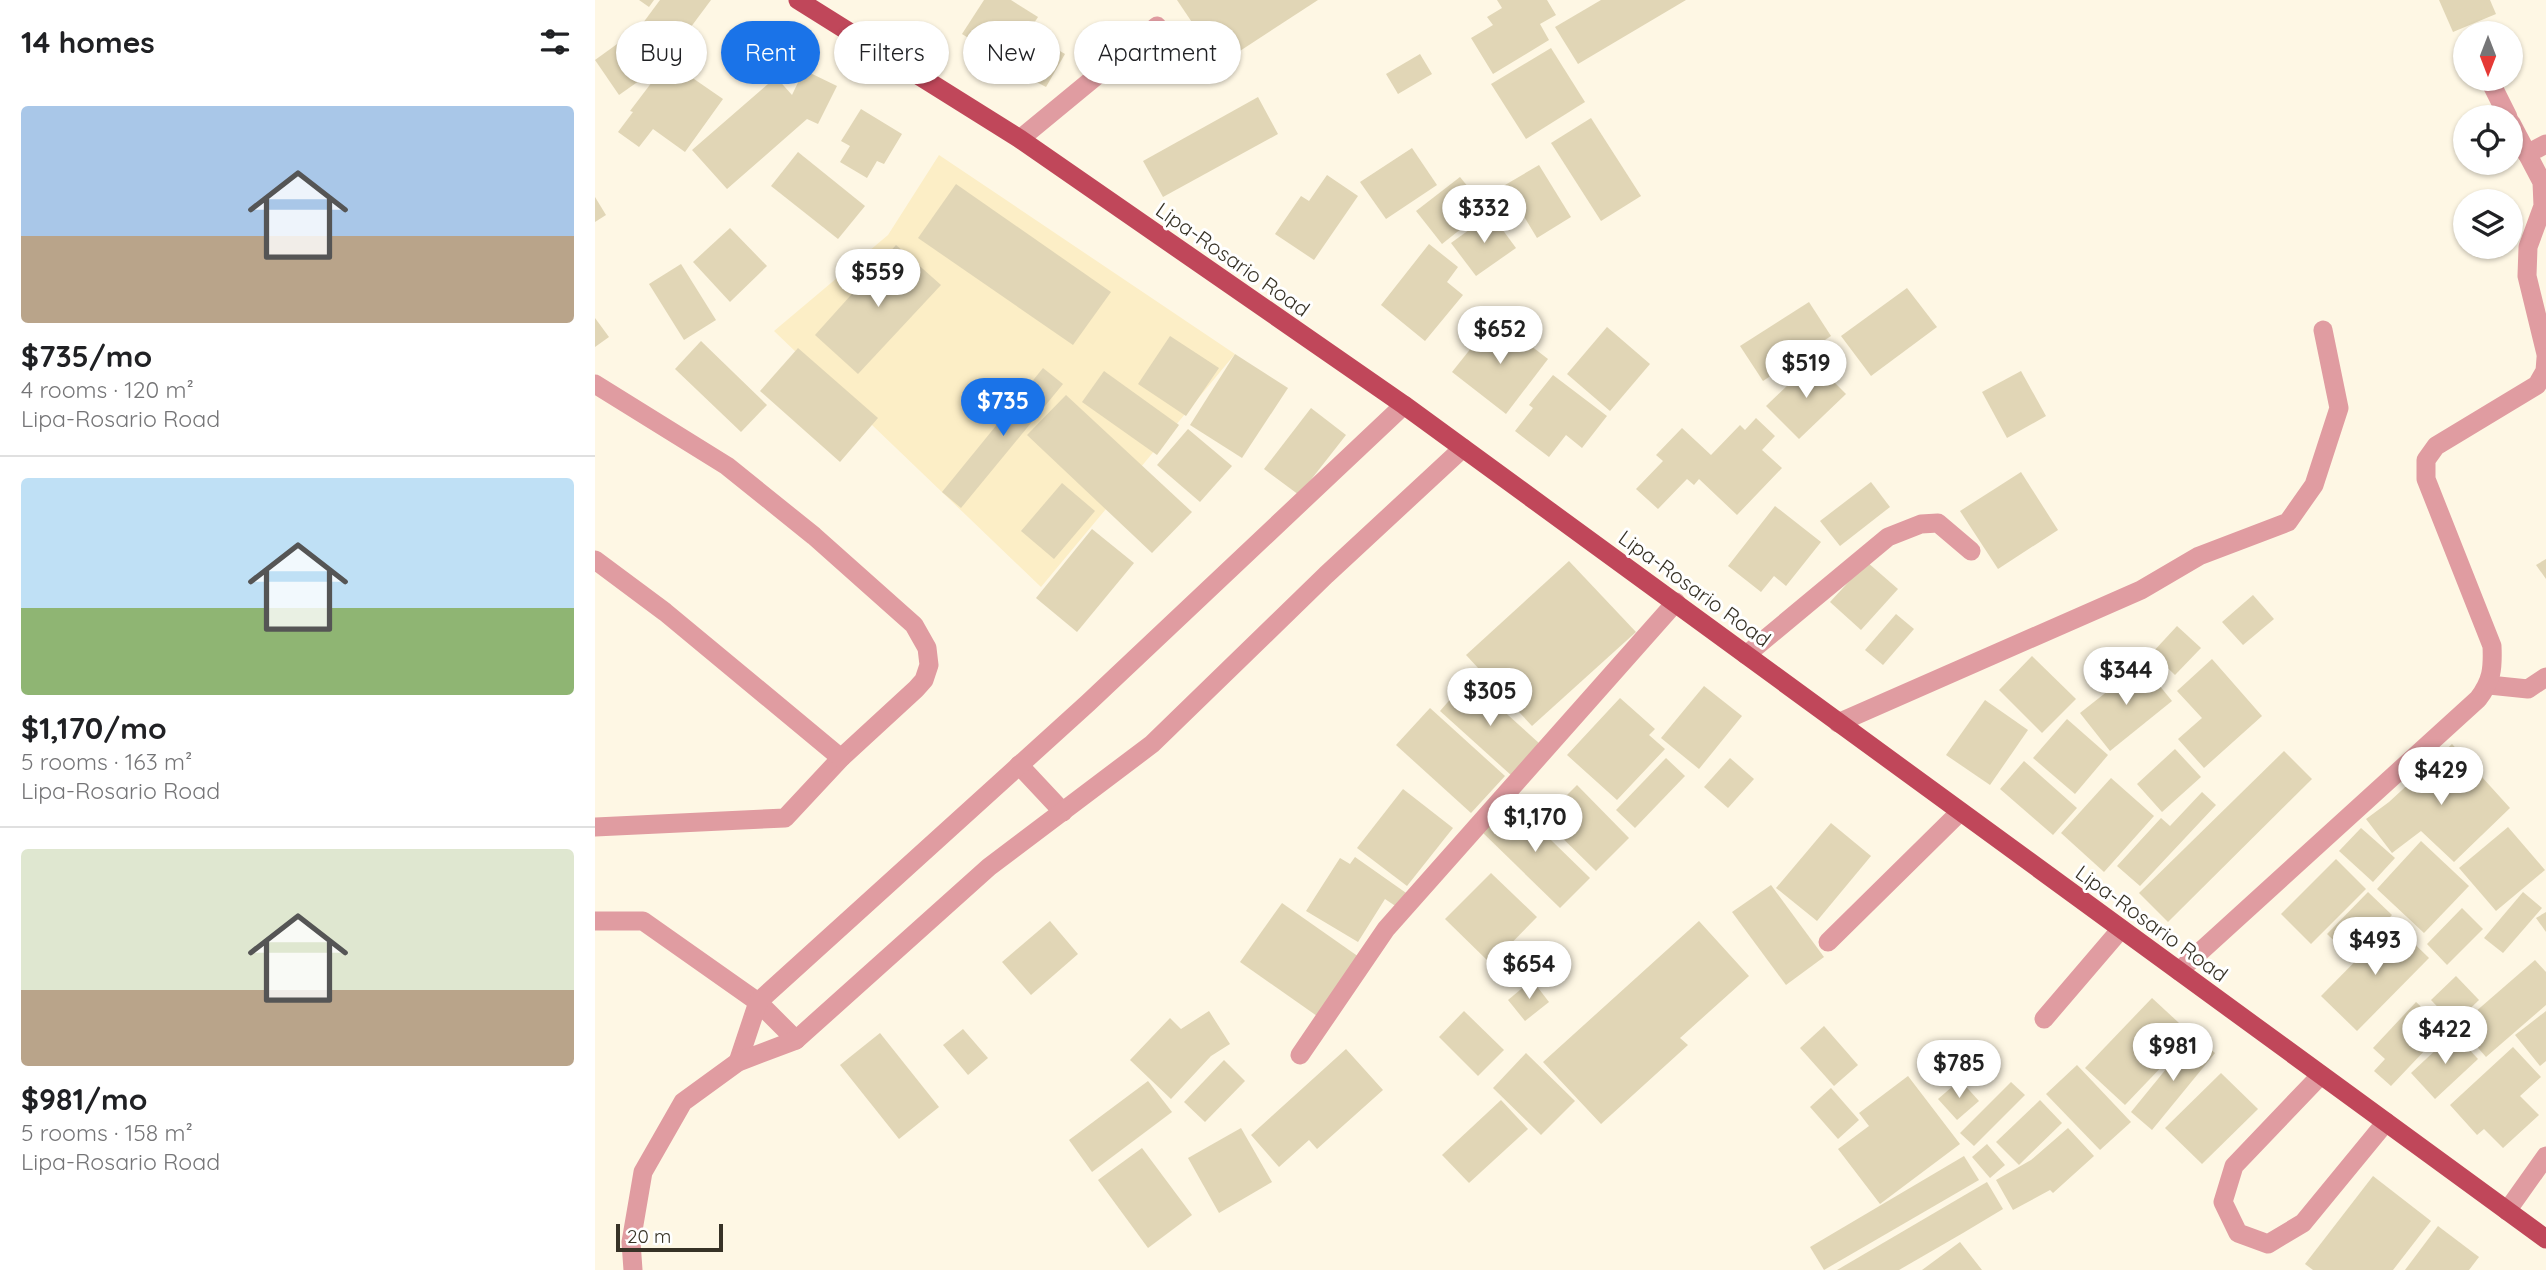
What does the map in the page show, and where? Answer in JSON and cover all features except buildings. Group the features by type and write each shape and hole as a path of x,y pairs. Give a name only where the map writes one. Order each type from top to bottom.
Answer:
{"main road":[{"name":"Lipa-Rosario Road","path":"798,0 1020,139 1404,405 2546,1239"}],"street":[{"path":"1020,139 1087,84"},
{"path":"2527,153 2546,144"},
{"path":"2179,971 2479,699 2489,685 2493,669 2492,646 2426,479 2426,460 2436,446 2537,385 2545,371 2546,356 2527,276 2528,247 2543,206 2542,182 2523,146"},
{"path":"1838,723 2141,590 2199,556 2288,522 2313,485 2339,408 2323,330"},
{"path":"595,384 727,466 814,536 913,625 927,648 929,665 924,680 841,758 785,818 595,827"},
{"path":"738,1062 758,1002 1088,703 1404,405"},
{"path":"633,1270 631,1242 643,1172 683,1102 738,1062 796,1041 989,867 1153,744 1326,575 1463,448"},
{"path":"1746,655 1888,537 1921,524 1938,523 1971,551"},
{"path":"595,560 665,612 841,758"},
{"path":"1300,1055 1386,929 1676,602"},
{"path":"2489,685 2528,689 2546,677"},
{"path":"1019,765 1063,812"},
{"path":"1828,942 1960,812"},
{"path":"595,921 643,921 758,1002 796,1041"},
{"path":"2044,1019 2120,929"},
{"path":"2321,1075 2234,1166 2223,1202 2238,1233 2268,1244 2303,1223 2386,1122"},
{"path":"2507,1211 2546,1156"}],"shaded area":[{"path":"939,155 1235,354 1041,587 774,331 888,235"}]}
